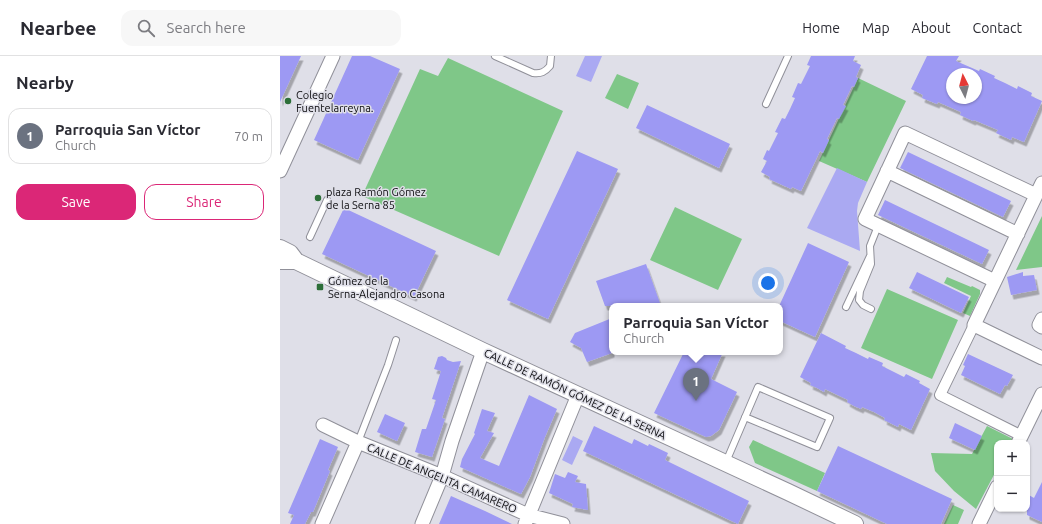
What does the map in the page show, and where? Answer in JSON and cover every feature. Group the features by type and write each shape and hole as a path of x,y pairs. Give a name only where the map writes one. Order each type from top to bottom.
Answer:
{"street":[{"path":"280,171 333,56"},
{"path":"995,281 865,219 886,171 905,133 1036,195"},
{"path":"886,171 1018,234"},
{"path":"1042,183 940,395 1020,439 1042,394"},
{"name":"CALLE DE RAMÓN GÓMEZ DE LA SERNA","path":"280,248 290,254 288,261 855,524"},
{"path":"1042,319 1039,325 1042,327"},
{"path":"974,326 1042,358"},
{"path":"422,524 442,476 452,441 483,351"},
{"path":"526,520 578,395"},
{"name":"CALLE DE ANGELITA CAMARERO","path":"323,425 358,442 442,476 526,520 563,524"},
{"path":"322,524 358,442"},
{"path":"979,524 994,493"}],"lane":[{"path":"495,56 533,73 539,74 550,66 551,56"},
{"path":"766,104 788,56"},
{"path":"310,237 328,200"},
{"path":"871,310 863,305 859,300 860,291 871,264 870,246 878,226"},
{"path":"846,307 871,254"},
{"path":"358,442 388,365 396,340"},
{"path":"725,463 745,416 758,387 830,418 817,447 745,416"}],"green space":[{"path":"448,58 563,111 499,256 362,196 420,69 438,76"},
{"path":"617,74 639,83 628,109 605,98"},
{"path":"858,78 906,101 867,182 819,161"},
{"path":"675,207 742,239 718,290 650,260"},
{"path":"1042,216 1042,267 1016,270"},
{"path":"947,277 980,290 980,294 970,316 963,313 971,296 944,283"},
{"path":"887,289 958,320 932,379 861,348"},
{"path":"987,426 1013,439 994,440 994,475 976,509 954,491 935,471 931,453 972,454"},
{"path":"753,440 825,473 817,491 755,463 749,447"},
{"path":"953,505 964,510 958,524 944,524"}],"water":[{"path":"585,56 602,56 591,82 576,76"},
{"path":"837,168 867,182 858,203 857,211 860,251 807,228"},
{"path":"573,436 583,441 572,465 562,460"}],"building":[{"path":"280,56 301,56 280,102"},
{"path":"352,56 370,56 400,69 358,160 314,140"},
{"path":"811,56 855,56 853,61 861,65 854,87 852,86 843,105 846,106 839,119 837,118 827,139 829,140 823,153 820,151 801,191 792,187 791,189 769,179 770,177 761,172 767,161 763,159 778,133 775,132 782,118 785,119 790,109 795,98 792,97 798,83 801,84 810,66 807,65"},
{"path":"927,56 959,56 956,61 972,68 946,68 946,104 982,104 982,70 995,76 994,78 1017,89 1018,86 1032,93 1031,96 1042,101 1024,142 1012,137 1011,140 996,133 998,130 960,115 961,112 938,102 937,104 922,98 923,95 911,89"},
{"path":"647,105 730,144 719,168 636,128"},
{"path":"577,151 618,169 548,319 507,300"},
{"path":"908,152 1011,201 1003,217 900,168"},
{"path":"885,200 989,250 982,264 878,215"},
{"path":"344,208 436,251 414,297 322,254"},
{"path":"808,243 849,262 815,337 783,322 783,303 780,303"},
{"path":"646,264 660,303 609,303 609,306 605,306 596,281"},
{"path":"917,272 969,297 961,313 909,288"},
{"path":"1023,272 1023,276 1034,275 1037,290 1011,295 1007,277"},
{"path":"609,319 609,354 587,362 581,348 570,342 575,333"},
{"path":"821,333 846,346 845,348 868,359 869,357 883,363 882,366 904,377 906,374 920,381 919,383 930,389 911,430 899,424 898,427 884,420 885,418 874,412 862,407 861,409 854,406 847,402 848,400 825,389 824,392 810,385 811,383 800,377"},
{"path":"968,354 1013,375 1007,386 1005,385 1000,394 961,375 965,366 963,365"},
{"path":"683,355 722,355 711,379 737,392 719,430 711,436 706,437 654,413"},
{"path":"442,356 453,362 461,361 442,418 445,419 432,457 415,452 422,429 426,429 436,400 432,399 441,371 434,369 438,357"},
{"path":"529,395 557,409 530,477 521,494 460,467 462,459 475,434 474,433 482,409 495,413 487,431 494,433 480,458 499,466"},
{"path":"385,414 405,423 397,441 377,432"},
{"path":"955,423 982,436 975,450 949,438"},
{"path":"594,426 632,444 634,439 668,453 665,460 749,501 738,524 583,451"},
{"path":"320,439 338,447 328,470 330,471 313,512 311,512 305,524 290,524 294,515 288,513"},
{"path":"838,446 952,499 941,524 887,524 817,491"},
{"path":"568,472 578,476 575,482 586,484 588,510 572,507 573,504 549,493 555,474 565,478"},
{"path":"1042,482 1042,522 1027,515 1027,512 1030,512 1030,496 1034,498"},
{"path":"451,496 485,511 512,524 439,524"}],"place":[{"name":"Colegio Fuentelarreyna.","path":"288,101"},
{"name":"plaza Ramón Gómez de la Serna 85","path":"318,198"},
{"name":"Gómez de la Serna-Alejandro Casona","path":"320,287"},
{"name":"Parroquia San Víctor","path":"696,401"}]}
